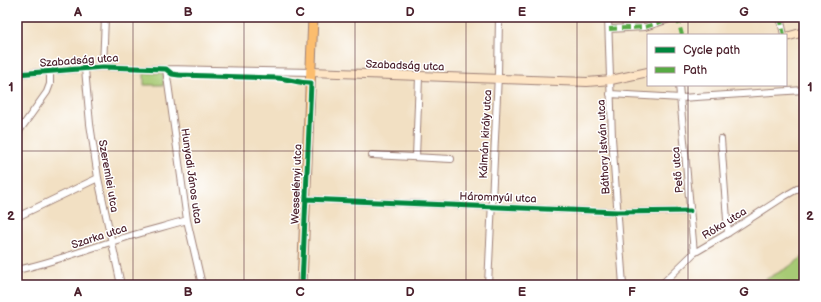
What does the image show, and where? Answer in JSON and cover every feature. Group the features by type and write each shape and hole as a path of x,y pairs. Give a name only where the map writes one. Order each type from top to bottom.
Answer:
{"main road":[{"name":"Wesselényi utca","path":"302,285 313,17"},
{"path":"787,36 804,32"},
{"name":"Szabadság utca","path":"311,72 587,82 611,80 647,72"}],"street":[{"path":"104,66 105,17"},
{"name":"Kálmán király utca","path":"488,285 498,79 499,17"},
{"name":"Báthory István utca","path":"608,17 611,80 610,94 623,285"},
{"path":"608,29 645,27 676,17"},
{"path":"780,17 784,34"},
{"name":"Szabadság utca","path":"17,74 104,66 166,69 311,72"},
{"name":"Szeremlei utca","path":"85,68 90,124 98,178 121,285"},
{"name":"Hunyadi János utca","path":"166,69 187,220 202,285"},
{"path":"17,134 47,92 50,84 50,72"},
{"path":"416,157 419,77"},
{"name":"Pető utca","path":"679,86 694,253"},
{"path":"610,94 680,98 804,90"},
{"path":"721,139 728,233"},
{"path":"372,155 451,159"},
{"path":"17,216 98,178"},
{"name":"Róka utca","path":"660,285 694,253 804,185"},
{"name":"Háromnyúl utca","path":"306,199 617,212 690,210"},
{"name":"Szarka utca","path":"17,270 39,265 112,241 187,220"}],"green space":[{"path":"144,73 163,73 164,85 144,85"},
{"path":"804,256 804,285 755,285 787,268"}],"marked path":[{"path":"609,29 645,27 676,17"},
{"path":"677,17 682,34"},
{"path":"780,17 784,34"}],"cycle path":[{"path":"17,74 103,67 166,69 172,74 179,75 277,78 311,83 302,285"},
{"path":"306,199 617,212 690,211"}]}
